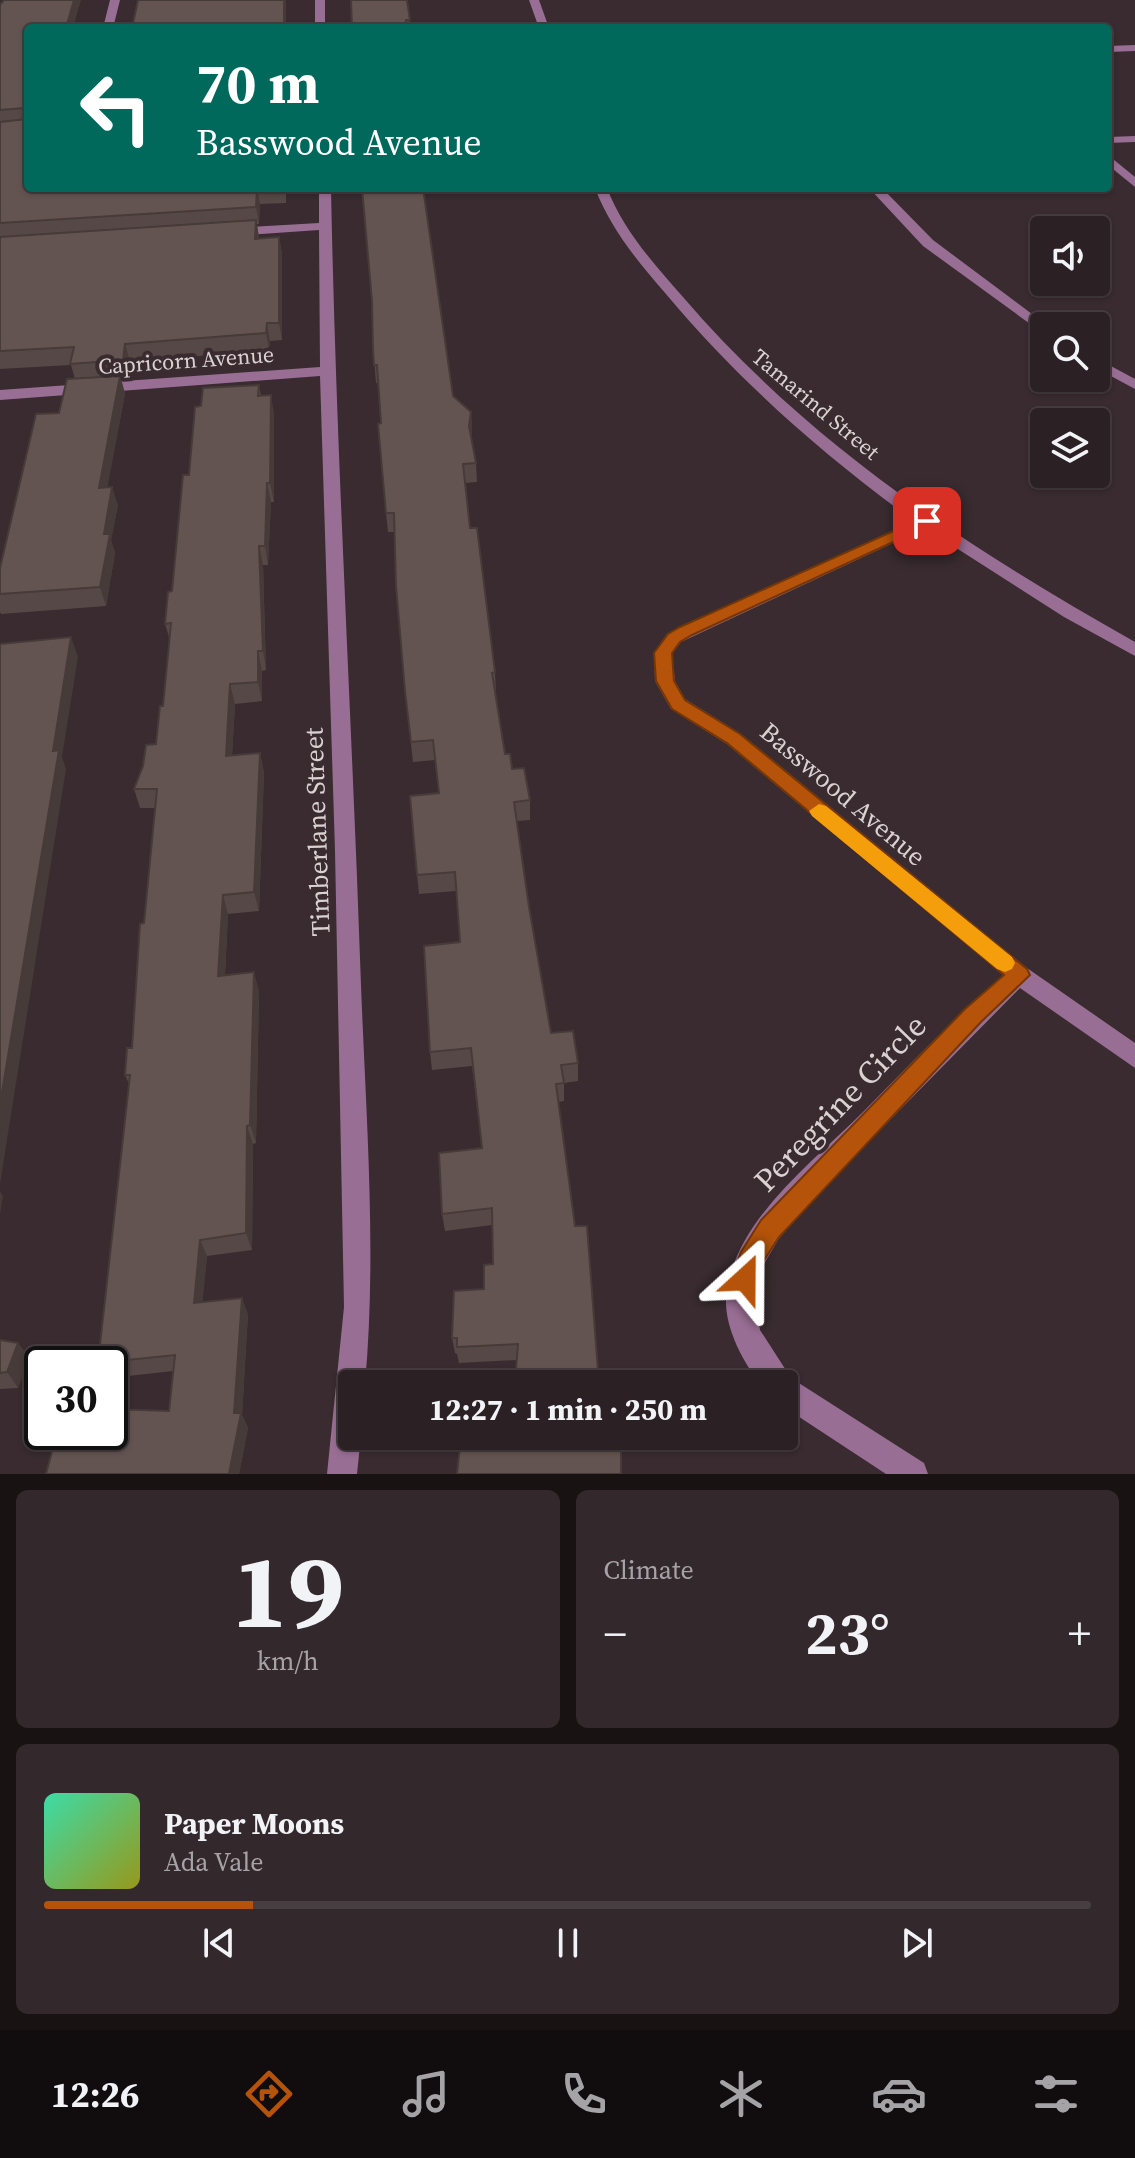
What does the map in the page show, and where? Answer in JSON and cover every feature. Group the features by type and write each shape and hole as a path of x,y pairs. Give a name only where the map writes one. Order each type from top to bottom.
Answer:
{"street":[{"path":"109,24 115,0"},
{"path":"320,0 320,24"},
{"path":"534,0 543,24"},
{"path":"1112,49 1135,48"},
{"path":"1112,140 1135,139"},
{"path":"1112,163 1135,183"},
{"name":"Timberlane Street","path":"325,192 327,371 346,851 358,1307 342,1474"},
{"name":"Tamarind Street","path":"603,192 618,221 644,258 714,345 812,433 927,521 1053,605 1135,650"},
{"path":"879,192 928,243 1030,320"},
{"path":"216,233 324,226"},
{"path":"1110,370 1135,385"},
{"name":"Capricorn Avenue","path":"0,396 327,371"},
{"name":"Basswood Avenue","path":"927,521 674,638 663,653 665,681 678,704 734,739 1019,975 1135,1057"},
{"name":"Peregrine Circle","path":"767,1370 760,1362 745,1327 740,1297 750,1260 770,1228 973,1015 1019,975"},
{"path":"798,1399 913,1474"}],"building":[{"path":"4,0 74,0 67,24 24,24 24,108 0,110 0,5"},
{"path":"138,0 284,0 284,24 133,24"},
{"path":"351,0 407,0 410,20 406,20 406,24 352,24"},
{"path":"24,119 24,192 257,192 256,207 0,223 0,122"},
{"path":"362,192 424,192 453,396 471,412 469,426 476,463 463,464 470,528 477,528 495,672 492,673 505,754 510,754 512,769 524,768 530,800 514,802 551,1033 573,1031 578,1063 561,1065 564,1083 556,1084 575,1226 587,1226 598,1370 516,1370 518,1344 457,1347 457,1338 452,1338 454,1291 484,1289 484,1265 493,1264 492,1208 442,1214 439,1153 482,1148 471,1048 430,1052 424,946 460,942 455,872 417,875 410,796 439,793 433,740 411,742 396,586 394,513 386,513 378,424 381,423 377,365 374,365"},
{"path":"256,220 255,239 279,237 279,323 267,323 266,333 125,344 123,360 70,364 74,347 0,351 0,237"},
{"path":"120,376 99,488 112,487 104,534 110,534 100,587 0,594 0,568 36,414 59,413 67,379"},
{"path":"259,385 258,396 271,395 270,483 267,483 265,546 259,546 263,651 258,651 258,682 230,684 226,756 260,753 254,892 223,895 218,976 254,972 246,1233 200,1240 194,1303 242,1298 234,1413 241,1413 229,1474 46,1474 52,1450 128,1450 128,1410 169,1411 175,1355 128,1360 128,1346 100,1346 130,1075 125,1075 127,1048 132,1048 140,924 144,923 157,789 134,789 143,766 146,745 156,744 160,706 163,706 171,623 165,624 168,592 172,591 183,475 189,475 195,407 201,406 203,388"},
{"path":"71,637 53,751 59,750 0,1104 0,644"},
{"path":"0,1340 18,1343 7,1372 0,1373"},
{"path":"460,1450 621,1450 621,1474 457,1474"}],"slow traffic":[{"path":"819,811 1005,963"}],"route":[{"path":"745,1279 750,1260 770,1228 806,1188 973,1015 1019,975 734,739 678,704 665,681 663,653 674,638 686,631 927,521"}]}
